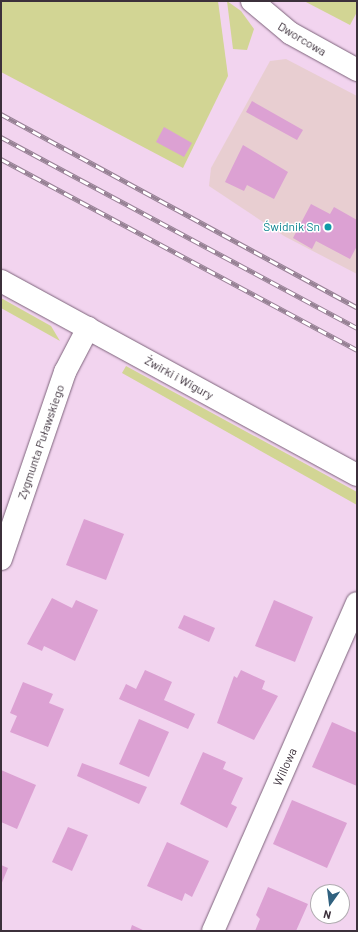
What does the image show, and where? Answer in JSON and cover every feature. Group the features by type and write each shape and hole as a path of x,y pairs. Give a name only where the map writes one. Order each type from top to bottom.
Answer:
{"street":[{"name":"Dworcowa","path":"252,1 290,33 357,70"},
{"name":"Żwirki i Wigury","path":"1,281 357,475"},
{"name":"Zygmunta Puławskiego","path":"1,559 65,372 88,328"},
{"name":"Willowa","path":"213,931 357,603"}],"shaded area":[{"path":"286,59 357,96 357,274 284,236 209,186 211,168 270,61"}],"green space":[{"path":"1,1 218,1 228,76 183,168 1,72"},
{"path":"227,1 241,11 254,29 247,50 233,49"},
{"path":"304,1 357,1 357,12 350,25"},
{"path":"1,298 51,326 60,341 1,308"},
{"path":"126,366 357,492 357,505 122,373"}],"building":[{"path":"252,101 303,130 297,140 246,112"},
{"path":"164,127 192,143 184,157 156,142"},
{"path":"243,145 288,172 274,199 247,185 244,191 225,182"},
{"name":"Świdnik Sn","path":"311,204 330,214 334,207 357,220 357,246 350,259 316,241 312,249 293,238"},
{"path":"84,519 124,534 106,580 66,565"},
{"path":"52,598 72,608 76,600 98,610 75,661 44,646 42,651 27,644"},
{"path":"274,600 313,617 295,662 255,646"},
{"path":"184,615 215,628 209,642 178,628"},
{"path":"145,670 172,682 164,700 195,714 188,729 119,699 126,684 136,689"},
{"path":"241,670 265,681 262,689 278,696 254,740 217,723 234,676 237,678"},
{"path":"23,682 53,694 49,703 64,709 48,747 10,732 17,716 10,713"},
{"path":"139,719 169,732 149,777 119,764"},
{"path":"332,722 357,733 357,786 312,767"},
{"path":"203,752 226,762 223,769 243,778 231,804 237,807 227,828 180,804"},
{"path":"82,763 147,787 139,804 77,776"},
{"path":"1,770 36,785 17,829 1,822"},
{"path":"292,800 347,823 327,868 273,844"},
{"path":"68,827 88,835 72,871 52,862"},
{"path":"167,842 209,861 192,897 185,893 182,901 147,886"},
{"path":"1,865 8,868 1,885"},
{"path":"268,887 308,904 296,931 255,931 260,919 256,915"},
{"path":"132,925 145,931 130,931"}],"railway":[{"path":"1,114 357,307"},
{"path":"1,137 357,328"},
{"path":"1,159 357,350"}],"place":[{"name":"Świdnik Sn","path":"328,227"}]}
